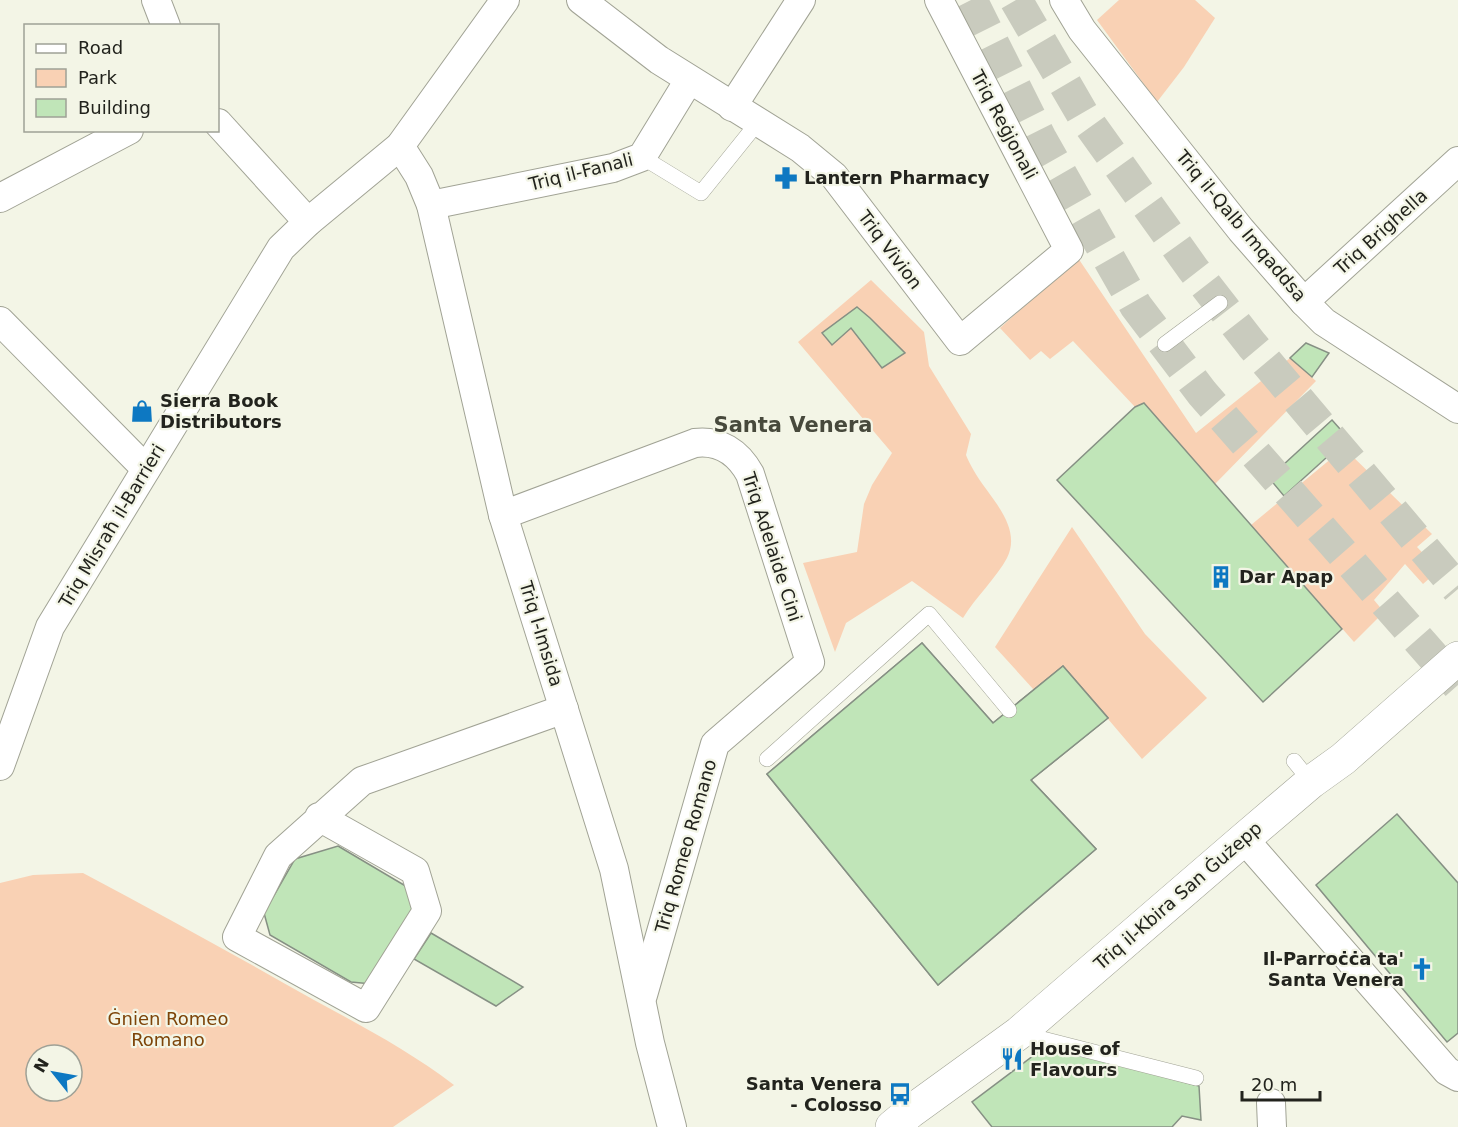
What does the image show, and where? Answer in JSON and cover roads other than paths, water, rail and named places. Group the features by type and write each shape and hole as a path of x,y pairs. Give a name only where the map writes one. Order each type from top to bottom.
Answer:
{"main road":[{"name":"Triq il-Kbira San Ġużepp","path":"892,1127 1019,1033 1244,839 1302,772 1343,759 1458,658"}],"street":[{"path":"156,0 165,24"},
{"name":"Triq Misraħ il-Barrieri","path":"0,766 50,627 281,248 308,222 400,146 505,0"},
{"name":"Triq Vivion","path":"581,0 659,60 800,148 834,176 960,341 1069,250"},
{"path":"732,107 801,0"},
{"name":"Triq Reġjonali","path":"939,0 1069,250"},
{"name":"Triq il-Qalb Imqaddsa","path":"1064,0 1082,30 1241,230 1304,302 1324,322 1458,409"},
{"name":"Triq il-Fanali","path":"431,206 613,168 642,158 689,80"},
{"path":"219,124 308,222"},
{"path":"0,198 125,132"},
{"name":"Triq l-Imsida","path":"400,146 419,176 431,206 503,515 614,869 650,1043 672,1127"},
{"name":"Triq Brighella","path":"1304,302 1458,161"},
{"path":"0,321 147,469"},
{"name":"Triq Adelaide Cini","path":"503,515 694,443 708,441 717,444 740,458 750,474 810,662"},
{"name":"Triq Romeo Romano","path":"642,1000 715,744 810,662"},
{"path":"319,817 415,871 427,911 366,1008 237,937 278,856 319,817 362,781 564,709"},
{"path":"1244,839 1454,1070"}],"lane":[{"path":"642,158 701,193 759,121"},
{"path":"1165,344 1220,303"},
{"path":"768,759 929,614 1009,710"},
{"path":"1019,1033 1196,1078"}],"tunnel":[{"path":"971,0 1040,138 1136,306 1202,393 1458,685"},
{"path":"1016,0 1083,115 1193,269 1252,345 1458,589"}],"place":[{"name":"Lantern Pharmacy","path":"786,178"},
{"name":"Sierra Book Distributors","path":"142,411"},
{"name":"Dar Apap","path":"1221,577"},
{"name":"Il-Parroċċa ta' Santa Venera","path":"1422,969"},
{"name":"House of Flavours","path":"1012,1059"},
{"name":"Santa Venera - Colosso","path":"900,1094"}],"district":[{"name":"Santa Venera","path":"793,425"}],"park label":[{"name":"Ġnien Romeo Romano","path":"168,1029"}]}
